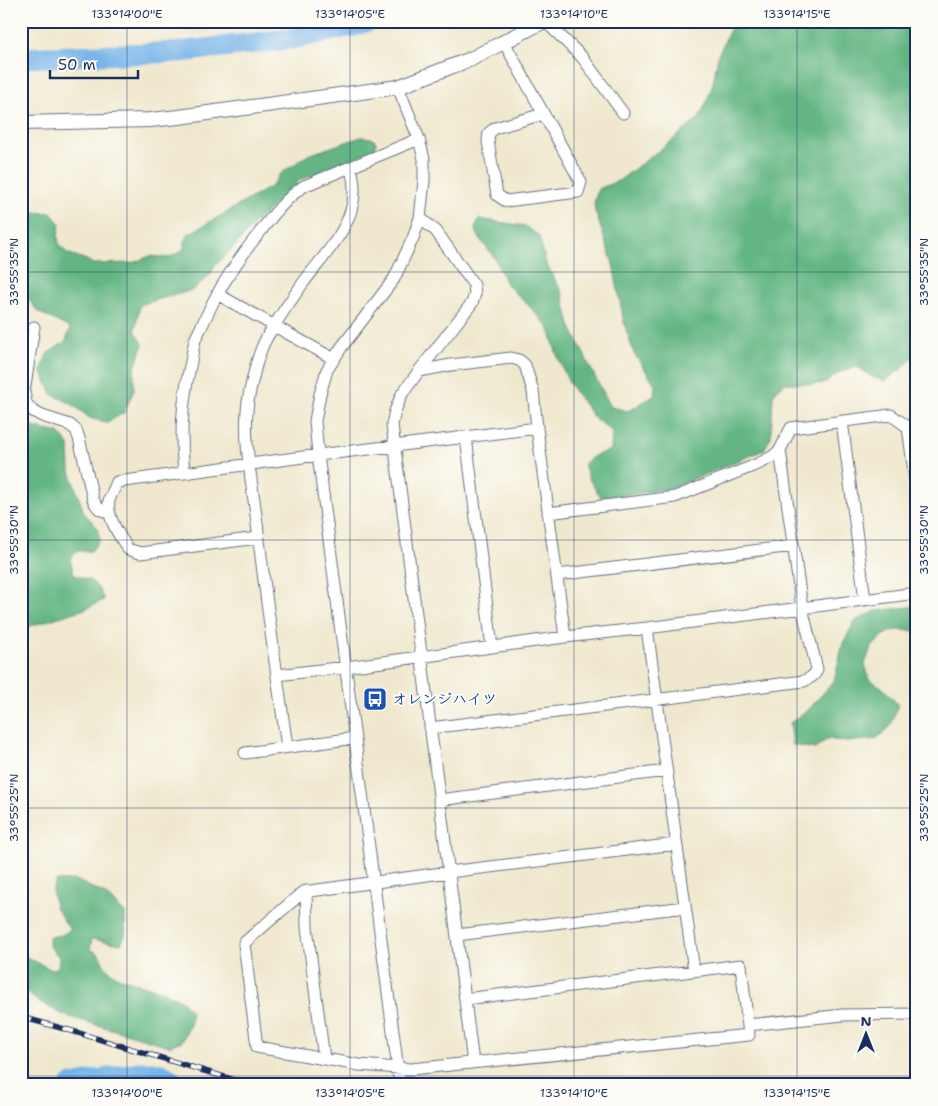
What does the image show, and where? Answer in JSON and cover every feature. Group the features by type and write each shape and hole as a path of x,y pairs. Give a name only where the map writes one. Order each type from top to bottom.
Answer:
{"street":[{"path":"21,123 150,120 398,86 471,59 544,21 582,57 623,113"},
{"path":"504,42 581,182 578,192 506,201 498,195 488,141 489,133 495,128 543,114"},
{"path":"398,86 419,139 424,158 424,181 420,218 394,279 341,348 327,370 315,421 400,1084"},
{"path":"184,472 182,410 195,341 217,294 246,249 286,201 304,186 419,139"},
{"path":"287,747 246,440 249,392 266,339 302,284 339,238 352,206 354,191 351,167"},
{"path":"420,218 436,232 474,285 475,294 472,303 402,394 392,425 473,1062"},
{"path":"217,294 334,359"},
{"path":"34,327 24,392 26,403 33,411 42,416 70,425 76,430 96,507 102,511 109,512"},
{"path":"419,371 511,358 519,360 525,365 533,391 565,637"},
{"path":"548,513 675,497 772,457 780,450 791,428 891,415 908,427 917,495"},
{"path":"842,421 865,600"},
{"path":"258,538 140,553 128,549 119,534 109,512 109,501 117,482 537,428"},
{"path":"466,437 492,647"},
{"path":"430,728 804,681 811,678 816,674 817,669 802,608 780,450"},
{"path":"557,575 793,546"},
{"path":"277,675 917,593"},
{"path":"647,628 694,971"},
{"path":"245,752 355,738"},
{"path":"439,800 666,772"},
{"path":"465,999 741,965 749,1036 411,1069 359,1065 257,1047 244,943 306,891 676,844"},
{"path":"306,891 308,927 324,1059"},
{"path":"457,935 685,907"},
{"path":"748,1025 843,1015 917,1014"}],"path":[{"path":"21,22 43,21"}],"green space":[{"path":"734,21 917,21 917,352 904,367 885,381 872,377 857,367 838,373 826,383 785,383 773,395 771,437 764,450 673,488 602,499 589,479 584,463 596,455 611,450 612,431 594,418 569,383 558,358 548,327 506,284 495,259 475,229 479,219 525,226 539,236 546,264 562,292 570,325 611,407 628,411 654,396 655,384 634,354 624,323 613,264 594,203 598,189 620,180 699,118 713,83 718,55"},
{"path":"361,137 372,138 376,142 375,149 300,180 256,222 215,266 210,275 193,290 140,305 135,330 143,344 134,371 134,390 124,413 106,423 90,418 70,403 53,395 41,371 47,354 66,341 70,328 38,312 27,297 21,284 21,216 32,212 51,213 60,224 59,244 67,253 93,264 132,263 150,256 169,258 183,250 187,235 272,186 280,174 308,155"},
{"path":"21,418 33,427 59,433 69,445 70,471 84,513 97,527 100,540 91,551 78,551 70,559 74,575 96,585 104,600 85,609 21,630"},
{"path":"917,606 917,631 897,630 885,634 871,648 865,664 869,679 883,688 898,705 890,727 876,739 847,742 827,739 815,749 793,745 790,723 811,707 834,681 843,643 855,621 876,611"},
{"path":"76,880 105,894 125,913 125,935 121,944 92,939 90,949 99,954 105,967 118,977 161,991 181,1000 191,1011 190,1025 182,1041 169,1046 63,1015 35,999 21,988 21,954 50,969 58,968 59,957 49,946 49,937 62,935 70,930 55,907 52,890 56,881"}],"waterway":[{"path":"21,58 179,52 291,39 368,21"},
{"path":"71,1085 139,1072 161,1074 170,1079 175,1085"}],"railway":[{"path":"21,1017 251,1085"},
{"path":"840,1085 917,1080"}],"place":[{"name":"オレンジハイツ","path":"375,699"}]}
